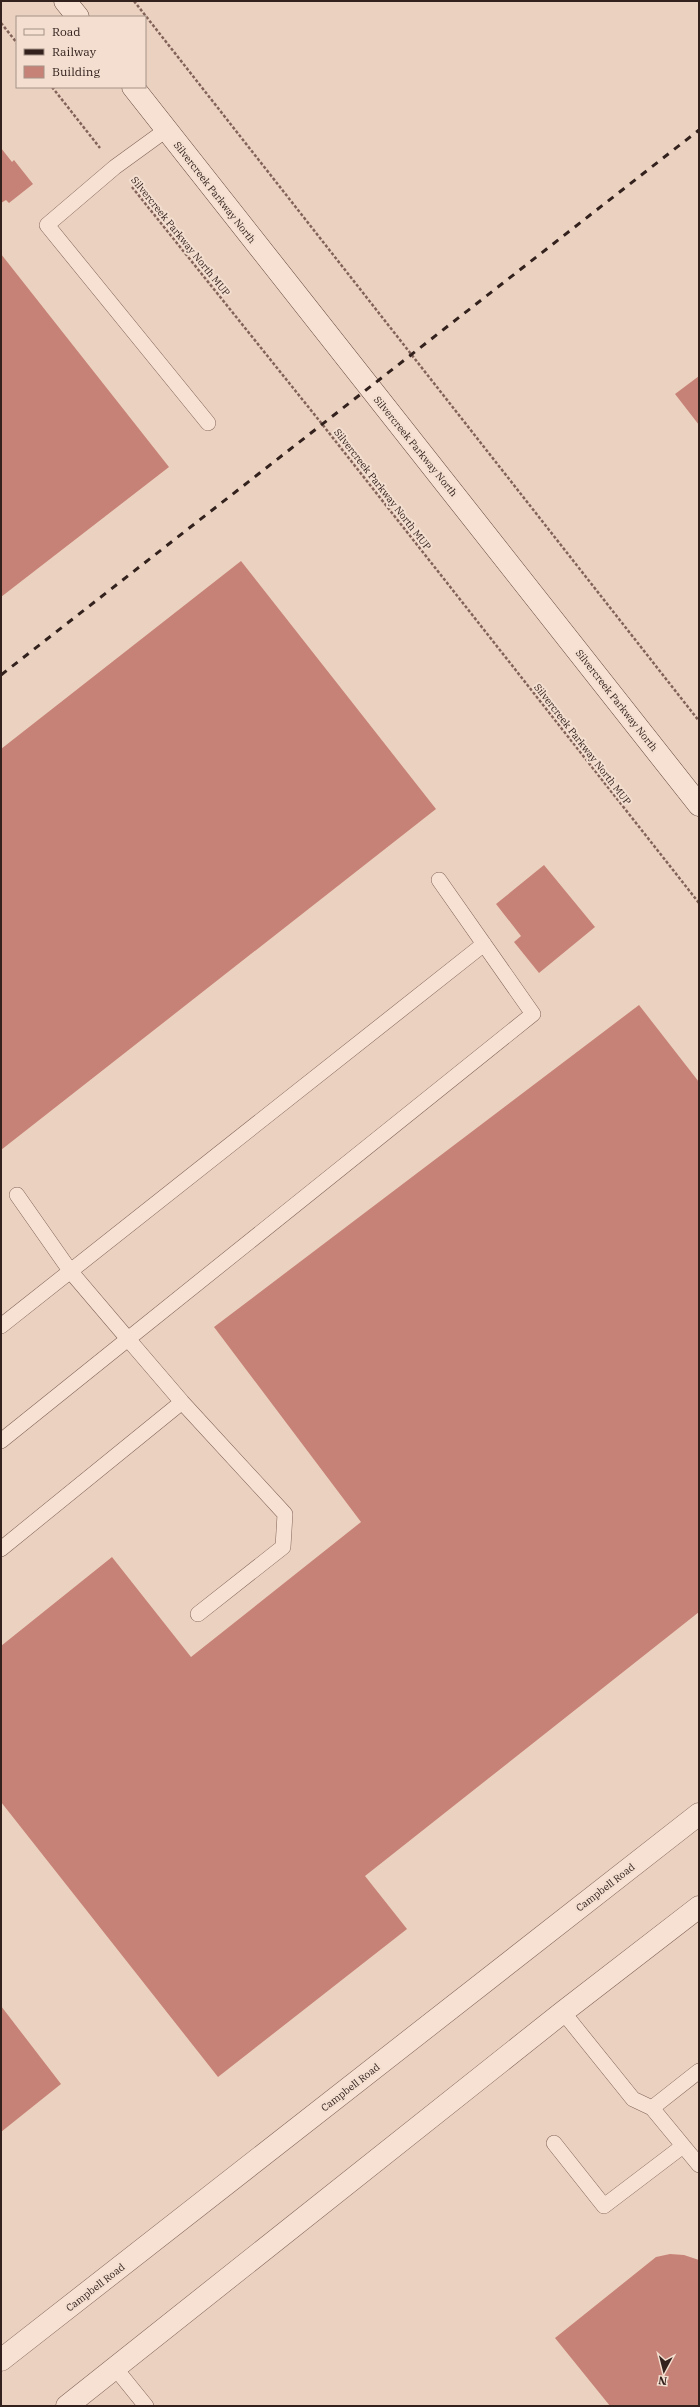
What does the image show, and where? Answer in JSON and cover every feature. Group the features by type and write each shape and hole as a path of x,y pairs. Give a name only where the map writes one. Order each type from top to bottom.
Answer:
{"street":[{"path":"65,1 77,16"},
{"name":"Silvercreek Parkway North","path":"134,88 699,805"},
{"name":"Campbell Road","path":"1,2360 699,1814"},
{"path":"67,2406 116,2369 563,2012 699,1907"}],"lane":[{"path":"166,130 115,167 47,225 208,423"},
{"path":"1,1441 533,1014 439,880"},
{"path":"1,1326 484,944"},
{"path":"17,1195 71,1272 182,1402 285,1514 282,1547 198,1614"},
{"path":"1,1549 182,1402"},
{"path":"563,2012 633,2099 652,2108 699,2166"},
{"path":"652,2108 699,2071"},
{"path":"554,2143 604,2206 683,2146"},
{"path":"116,2369 146,2406"}],"path":[{"path":"134,1 146,16"},
{"path":"146,16 699,721"},
{"path":"1,23 16,42"},
{"name":"Silvercreek Parkway North MUP","path":"53,88 322,424 699,903"}],"building":[{"path":"1,148 12,162 14,160 33,184 9,203 6,200 1,203"},
{"path":"1,254 169,467 1,597"},
{"path":"699,376 699,425 675,394"},
{"path":"241,561 436,809 1,1150 1,749"},
{"path":"544,865 595,927 539,973 514,942 521,936 496,904"},
{"path":"639,1005 699,1082 699,1612 365,1876 407,1929 218,2077 1,1802 1,1646 112,1557 191,1657 361,1522 214,1327"},
{"path":"1,2006 61,2084 1,2132"},
{"path":"670,2254 684,2255 699,2260 699,2406 610,2406 555,2338 656,2257"}],"railway":[{"path":"1,675 699,130"}]}
